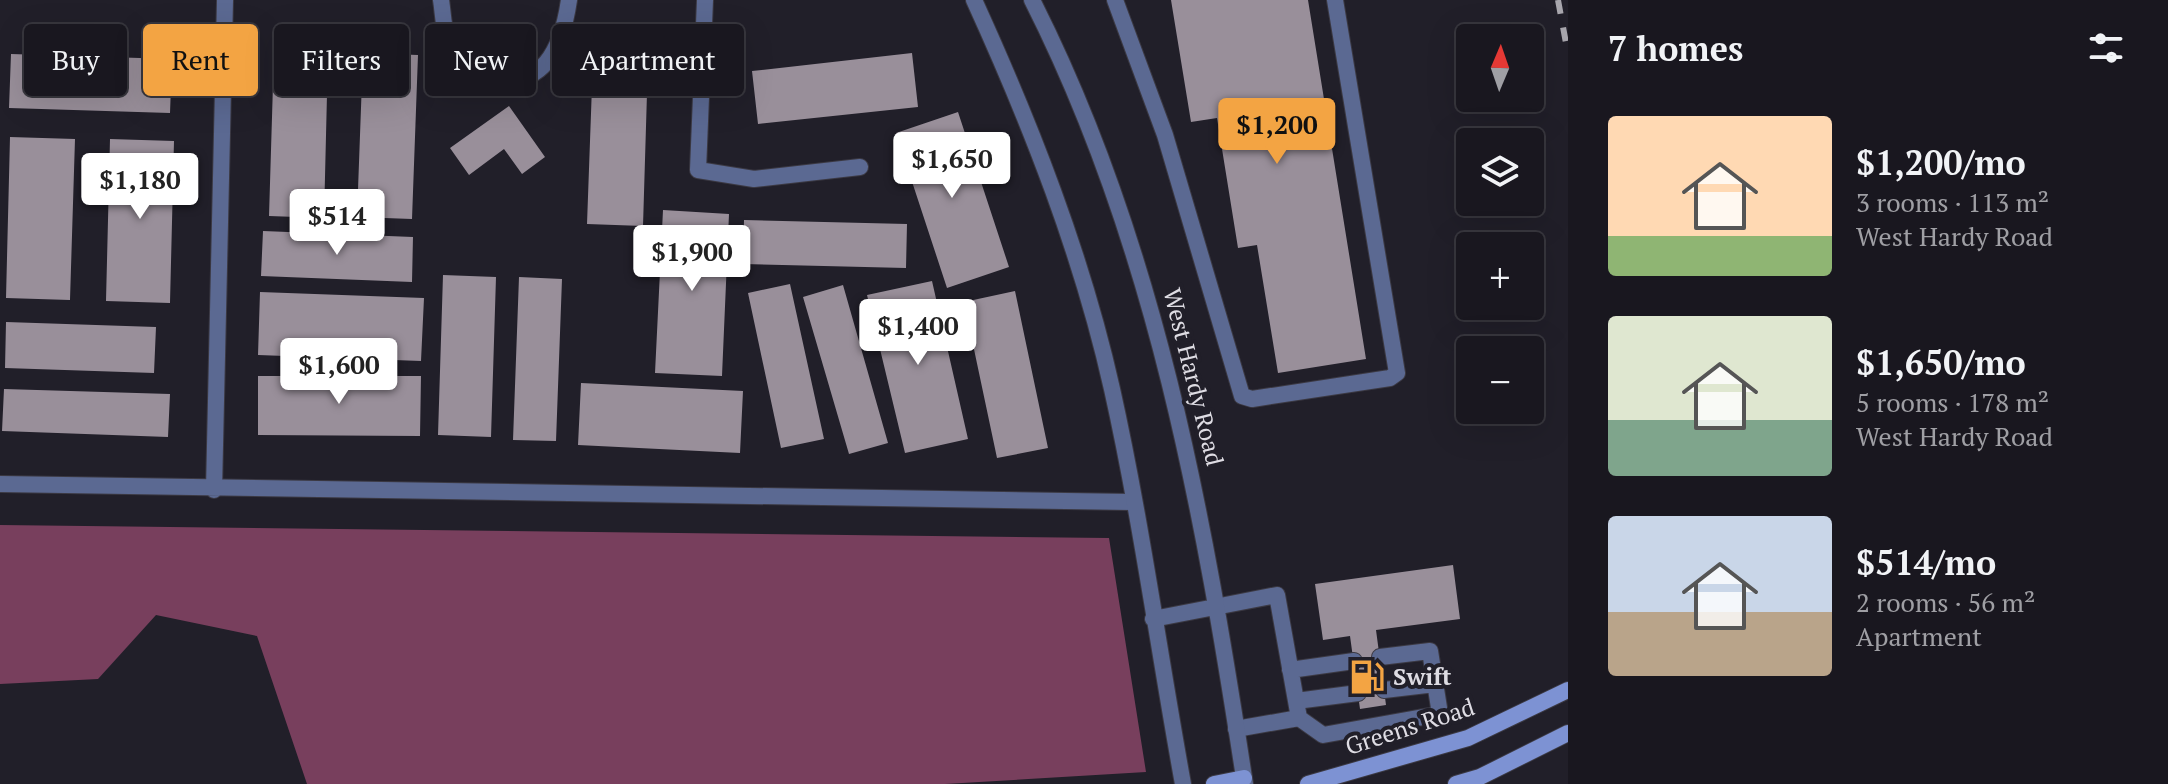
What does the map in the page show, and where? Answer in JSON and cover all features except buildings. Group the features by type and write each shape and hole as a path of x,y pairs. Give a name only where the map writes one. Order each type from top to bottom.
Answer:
{"main road":[{"name":"Greens Road","path":"1308,784 1468,738 1568,690"},
{"path":"1456,784 1480,777 1568,733"},
{"path":"1214,784 1245,781"}],"street":[{"path":"214,490 225,0"},
{"path":"441,0 447,36 459,57 476,72 502,80 525,79 553,54 564,34 569,0"},
{"path":"705,0 698,170 754,179 860,167"},
{"path":"974,0 1042,160 1074,253 1112,388 1183,784"},
{"name":"West Hardy Road","path":"1032,0 1098,150 1150,301 1199,503 1245,781"},
{"path":"1115,0 1165,135 1242,396 1252,399 1390,378 1397,373 1335,0"},
{"path":"0,484 214,490 1132,502"},
{"path":"1153,619 1277,595 1299,718 1323,735 1440,714 1430,651 1380,657"},
{"path":"1290,670 1354,661"},
{"path":"1384,690 1435,684"},
{"path":"1296,701 1358,693"},
{"path":"1236,729 1299,718"}],"shaded area":[{"path":"0,525 1109,538 1146,772 945,784 307,784 257,636 156,615 98,679 0,684"}],"railway":[{"path":"1558,0 1568,54"}],"place":[{"name":"Swift","path":"1367,677"}]}
